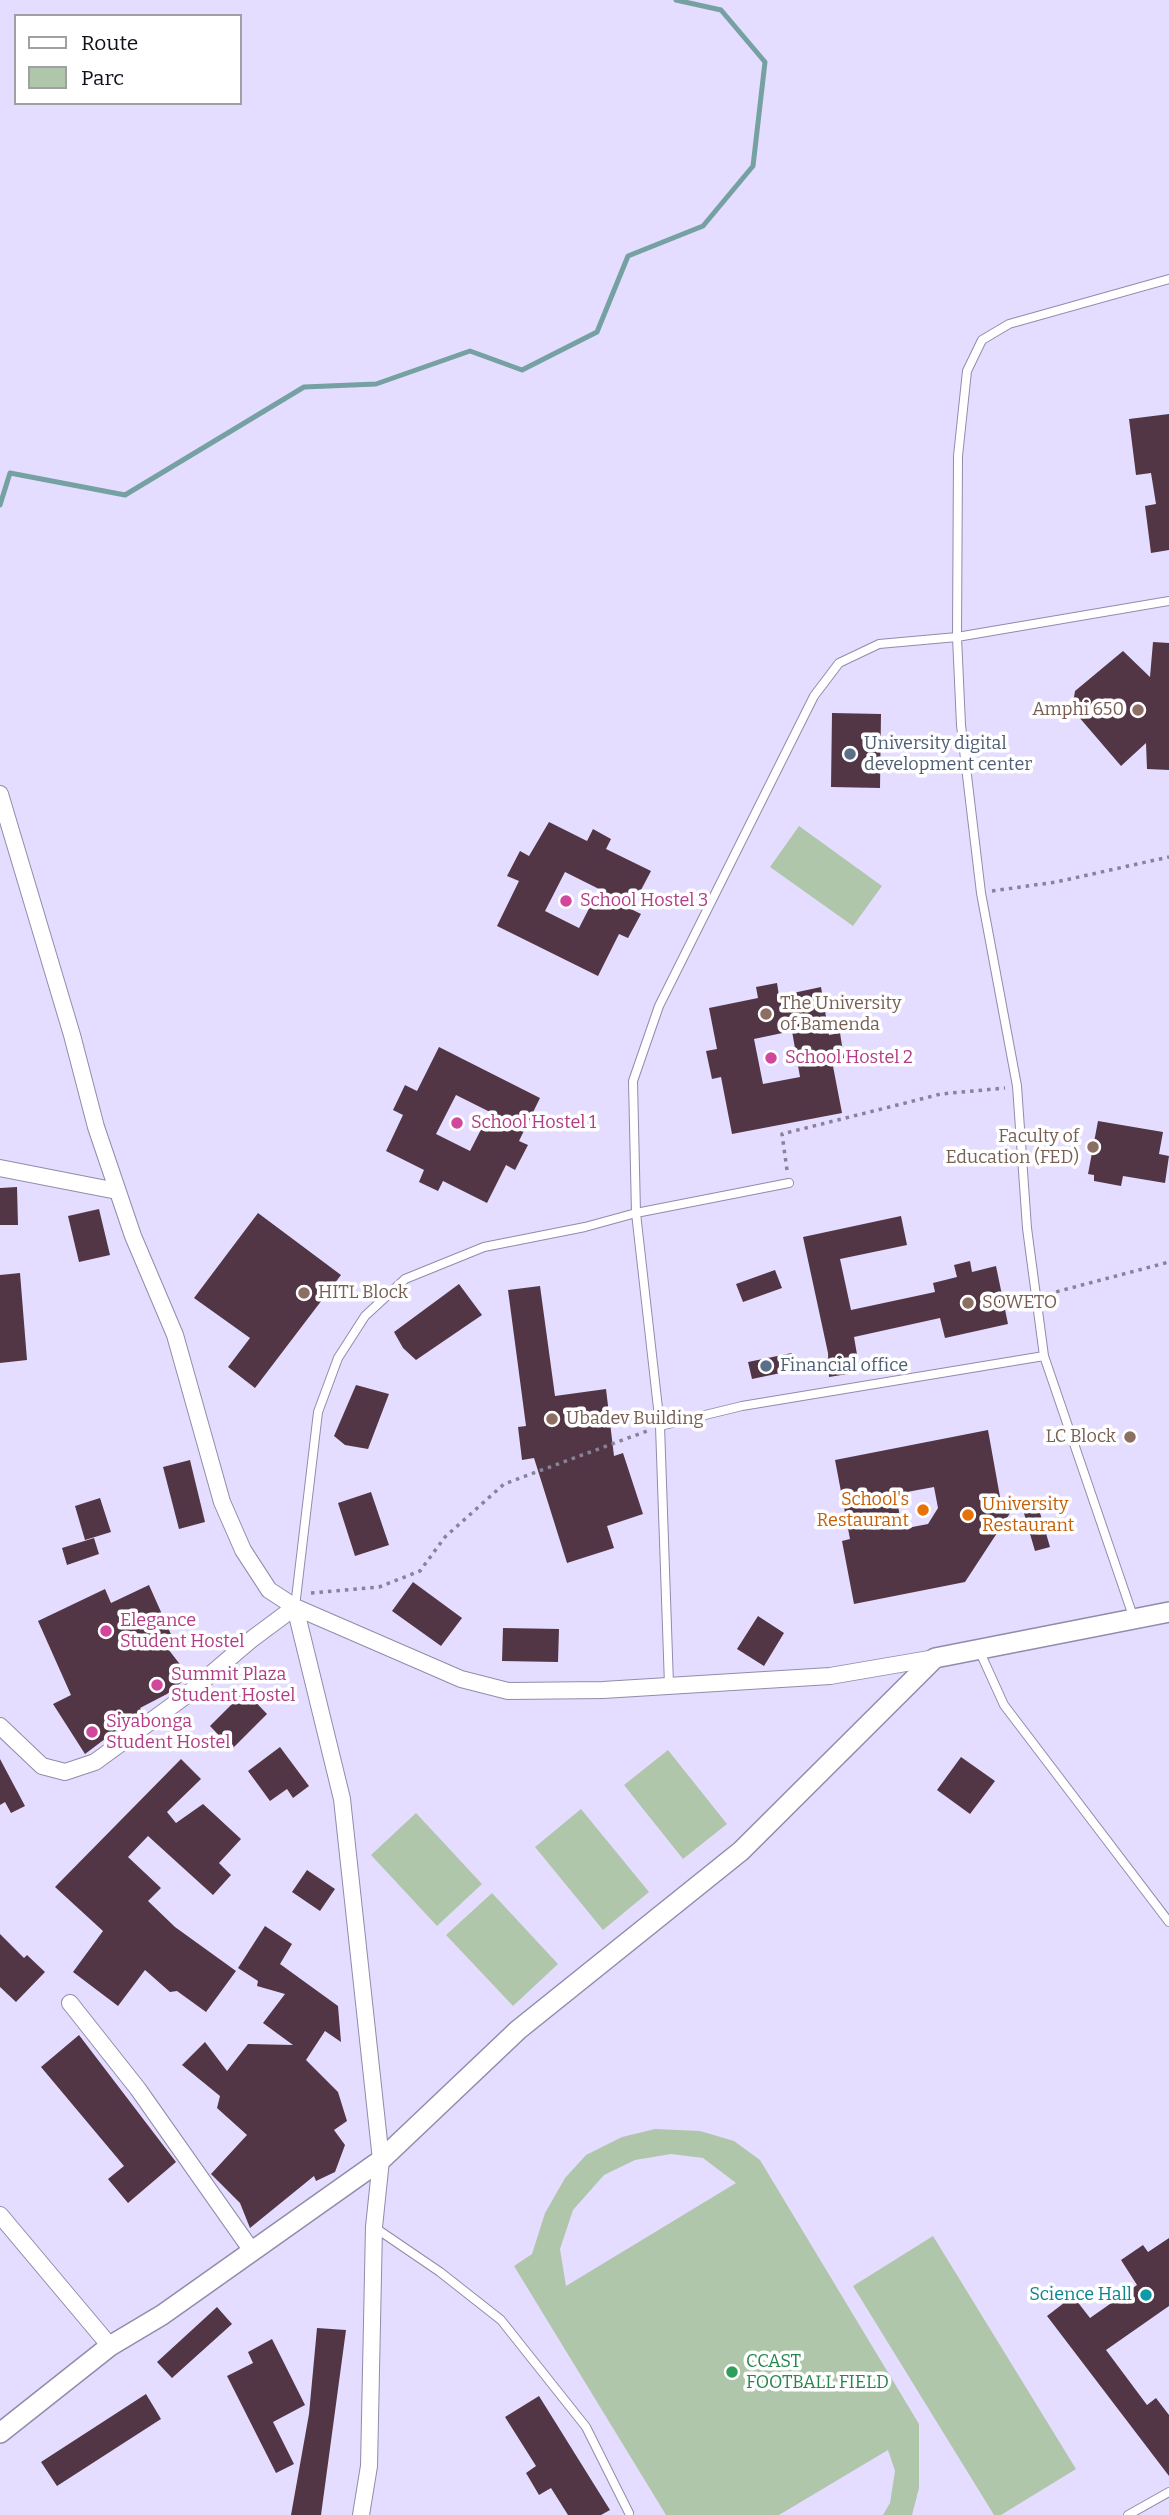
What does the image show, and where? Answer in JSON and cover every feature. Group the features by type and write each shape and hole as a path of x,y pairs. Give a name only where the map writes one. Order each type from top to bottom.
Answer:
{"street":[{"path":"0,794 117,1191 174,1335 227,1514 243,1550 269,1590 295,1607 461,1679 508,1691 603,1690 830,1676 1169,1612"},
{"path":"0,1168 117,1191"},
{"path":"0,1726 42,1766 65,1772 95,1762 184,1697 252,1639 295,1607"},
{"path":"295,1607 342,1799 381,2160 374,2227 369,2466 361,2515"},
{"path":"0,2433 110,2346 162,2315 381,2160 518,2031 741,1851 935,1658"},
{"path":"70,2003 138,2089 252,2251"},
{"path":"0,2215 110,2346"}],"lane":[{"path":"1134,1619 1044,1356 1027,1228 1017,1086 981,893 961,725 957,637 958,456 967,371 982,340 1009,324 1169,279"},
{"path":"669,1685 660,1426 636,1213 633,1081 654,1018 814,696 839,663 879,644 957,637 1169,601"},
{"path":"295,1607 318,1412 338,1358 365,1316 405,1279 484,1247 789,1183"},
{"path":"660,1426 742,1406 1044,1356"},
{"path":"979,1650 1004,1705 1169,1922"},
{"path":"374,2227 501,2320 586,2427 629,2513"},
{"path":"1128,2515 1169,2492"}],"path":[{"path":"981,893 1056,882 1169,858"},
{"path":"789,1183 782,1134 941,1094 1017,1086"},
{"path":"1036,1297 1169,1262"},
{"path":"311,1593 379,1587 420,1571 444,1537 504,1484 660,1426"}],"green space":[{"path":"799,826 882,886 853,926 770,867"},
{"path":"668,1750 727,1824 683,1859 624,1785"},
{"path":"581,1809 649,1892 603,1930 535,1847"},
{"path":"416,1813 482,1884 437,1926 371,1855"},
{"path":"492,1893 558,1964 513,2006 446,1935"},
{"name":"CCAST FOOTBALL FIELD","path":"655,2129 700,2131 734,2141 760,2160 919,2424 919,2488 912,2515 883,2515 890,2503 895,2471 888,2450 779,2515 666,2515 514,2266 532,2254 545,2213 565,2178 586,2155 622,2137","holes":["671,2154 703,2158 736,2183 566,2286 560,2249 573,2210 604,2175 635,2160"]},
{"path":"933,2236 1076,2469 1001,2515 994,2515 853,2286"}],"building":[{"path":"1169,414 1169,550 1151,553 1145,506 1156,504 1151,473 1136,475 1129,419"},
{"name":"Amphi 650","path":"1153,642 1169,643 1169,770 1147,769 1146,743 1121,766 1072,709 1075,691 1123,651 1150,677"},
{"path":"832,713 881,714 880,788 831,787"},
{"path":"549,822 587,841 593,829 611,839 606,849 651,871 631,909 641,914 628,938 619,934 598,976 497,926 519,881 507,876 520,851 529,856","holes":["565,872 599,889 579,928 545,911"]},
{"path":"777,983 779,996 821,987 829,1035 840,1033 844,1058 832,1061 842,1113 732,1134 721,1077 712,1079 706,1051 717,1049 709,1008 758,998 756,987","holes":["792,1031 800,1077 763,1084 754,1039"]},
{"path":"439,1047 540,1098 519,1141 528,1145 515,1170 506,1165 487,1203 443,1181 438,1191 419,1182 424,1170 386,1151 403,1115 393,1110 405,1085 417,1091","holes":["456,1095 490,1112 470,1151 436,1134"]},
{"path":"1098,1121 1163,1132 1159,1154 1169,1156 1165,1183 1123,1176 1121,1186 1094,1181 1094,1175 1088,1174"},
{"path":"17,1187 18,1225 0,1225 0,1188"},
{"path":"99,1209 110,1255 79,1262 68,1216"},
{"path":"258,1213 341,1275 255,1388 228,1367 250,1338 194,1298"},
{"path":"901,1216 907,1245 840,1259 851,1310 935,1292 933,1283 957,1277 954,1265 970,1261 972,1272 996,1266 1008,1324 945,1338 940,1318 854,1337 860,1372 829,1377 828,1353 803,1237"},
{"path":"775,1270 782,1288 743,1302 736,1284"},
{"path":"20,1273 27,1360 0,1363 0,1275"},
{"path":"459,1284 482,1315 416,1360 403,1348 394,1332"},
{"path":"540,1286 555,1396 606,1389 614,1456 623,1453 643,1514 607,1526 614,1548 567,1563 534,1458 522,1460 518,1427 526,1426 508,1290"},
{"path":"792,1353 795,1370 752,1379 748,1362"},
{"path":"356,1385 389,1394 368,1449 345,1445 334,1436"},
{"name":"University Restaurant","path":"988,1430 1002,1508 1016,1504 965,1582 854,1604 842,1541 850,1539 835,1460","holes":["934,1487 938,1508 928,1524 902,1529 896,1494"]},
{"path":"190,1460 205,1522 179,1529 163,1467"},
{"path":"371,1492 389,1545 355,1556 338,1503"},
{"path":"100,1498 111,1532 85,1540 75,1506"},
{"path":"1036,1499 1050,1547 1035,1551 1021,1503"},
{"path":"94,1538 99,1554 67,1565 62,1548"},
{"path":"413,1582 462,1618 441,1646 392,1611"},
{"path":"149,1585 174,1641 165,1645 189,1676 167,1694 140,1708 142,1711 85,1754 53,1704 71,1695 38,1621 105,1589 111,1603"},
{"path":"758,1616 784,1633 764,1666 737,1649"},
{"path":"503,1628 559,1629 558,1662 502,1661"},
{"path":"245,1691 267,1714 232,1749 210,1726"},
{"path":"280,1747 309,1786 293,1798 287,1789 270,1801 248,1771"},
{"path":"961,1757 995,1781 970,1814 937,1790"},
{"path":"0,1759 25,1806 11,1813 5,1802 0,1805"},
{"path":"181,1759 201,1779 167,1812 176,1823 203,1804 241,1839 219,1863 231,1875 213,1895 148,1836 128,1857 161,1888 148,1901 175,1927 236,1971 206,2012 177,1991 170,1992 145,1970 118,2006 73,1972 103,1931 55,1887"},
{"path":"307,1870 335,1889 320,1911 292,1892"},
{"path":"265,1926 292,1944 280,1964 338,2006 341,2042 325,2031 306,2060 338,2092 347,2121 334,2130 345,2145 335,2172 316,2181 314,2176 250,2228 240,2203 211,2174 247,2135 217,2108 220,2096 182,2065 205,2042 227,2071 248,2044 293,2045 263,2023 285,1994 257,1986 258,1981 238,1968"},
{"path":"0,1934 24,1958 27,1955 45,1972 16,2002 0,1987"},
{"path":"79,2035 176,2162 128,2203 108,2179 124,2166 41,2067"},
{"path":"1169,2238 1169,2306 1106,2350 1147,2405 1156,2398 1169,2415 1169,2476 1047,2316 1073,2296 1090,2318 1137,2285 1121,2260 1143,2245 1148,2252"},
{"path":"217,2307 232,2324 172,2378 157,2362"},
{"path":"317,2328 346,2330 321,2515 291,2515 309,2414"},
{"path":"272,2339 305,2405 273,2422 294,2464 276,2473 227,2376 253,2363 248,2352"},
{"path":"146,2394 161,2419 57,2486 41,2462"},
{"path":"539,2396 610,2510 601,2515 568,2515 551,2488 539,2495 526,2473 536,2466 505,2417"}],"waterway":[{"path":"0,505 10,473 125,495 304,387 376,384 470,351 522,370 597,332 628,256 703,226 753,166 765,62 721,10 676,0"}],"place":[{"name":"Amphi 650","path":"1138,710"},
{"name":"University digital development center","path":"850,754"},
{"name":"School Hostel 3","path":"566,901"},
{"name":"The University of Bamenda","path":"766,1014"},
{"name":"School Hostel 2","path":"771,1058"},
{"name":"School Hostel 1","path":"457,1123"},
{"name":"Faculty of Education (FED)","path":"1093,1147"},
{"name":"HITL Block","path":"304,1293"},
{"name":"SOWETO","path":"968,1303"},
{"name":"Financial office","path":"766,1366"},
{"name":"Ubadev Building","path":"552,1419"},
{"name":"LC Block","path":"1130,1437"},
{"name":"School's Restaurant","path":"923,1510"},
{"name":"University Restaurant","path":"968,1515"},
{"name":"Elegance Student Hostel","path":"106,1631"},
{"name":"Summit Plaza Student Hostel","path":"157,1685"},
{"name":"Siyabonga Student Hostel","path":"92,1732"},
{"name":"Science Hall","path":"1146,2295"},
{"name":"CCAST FOOTBALL FIELD","path":"732,2372"}]}
